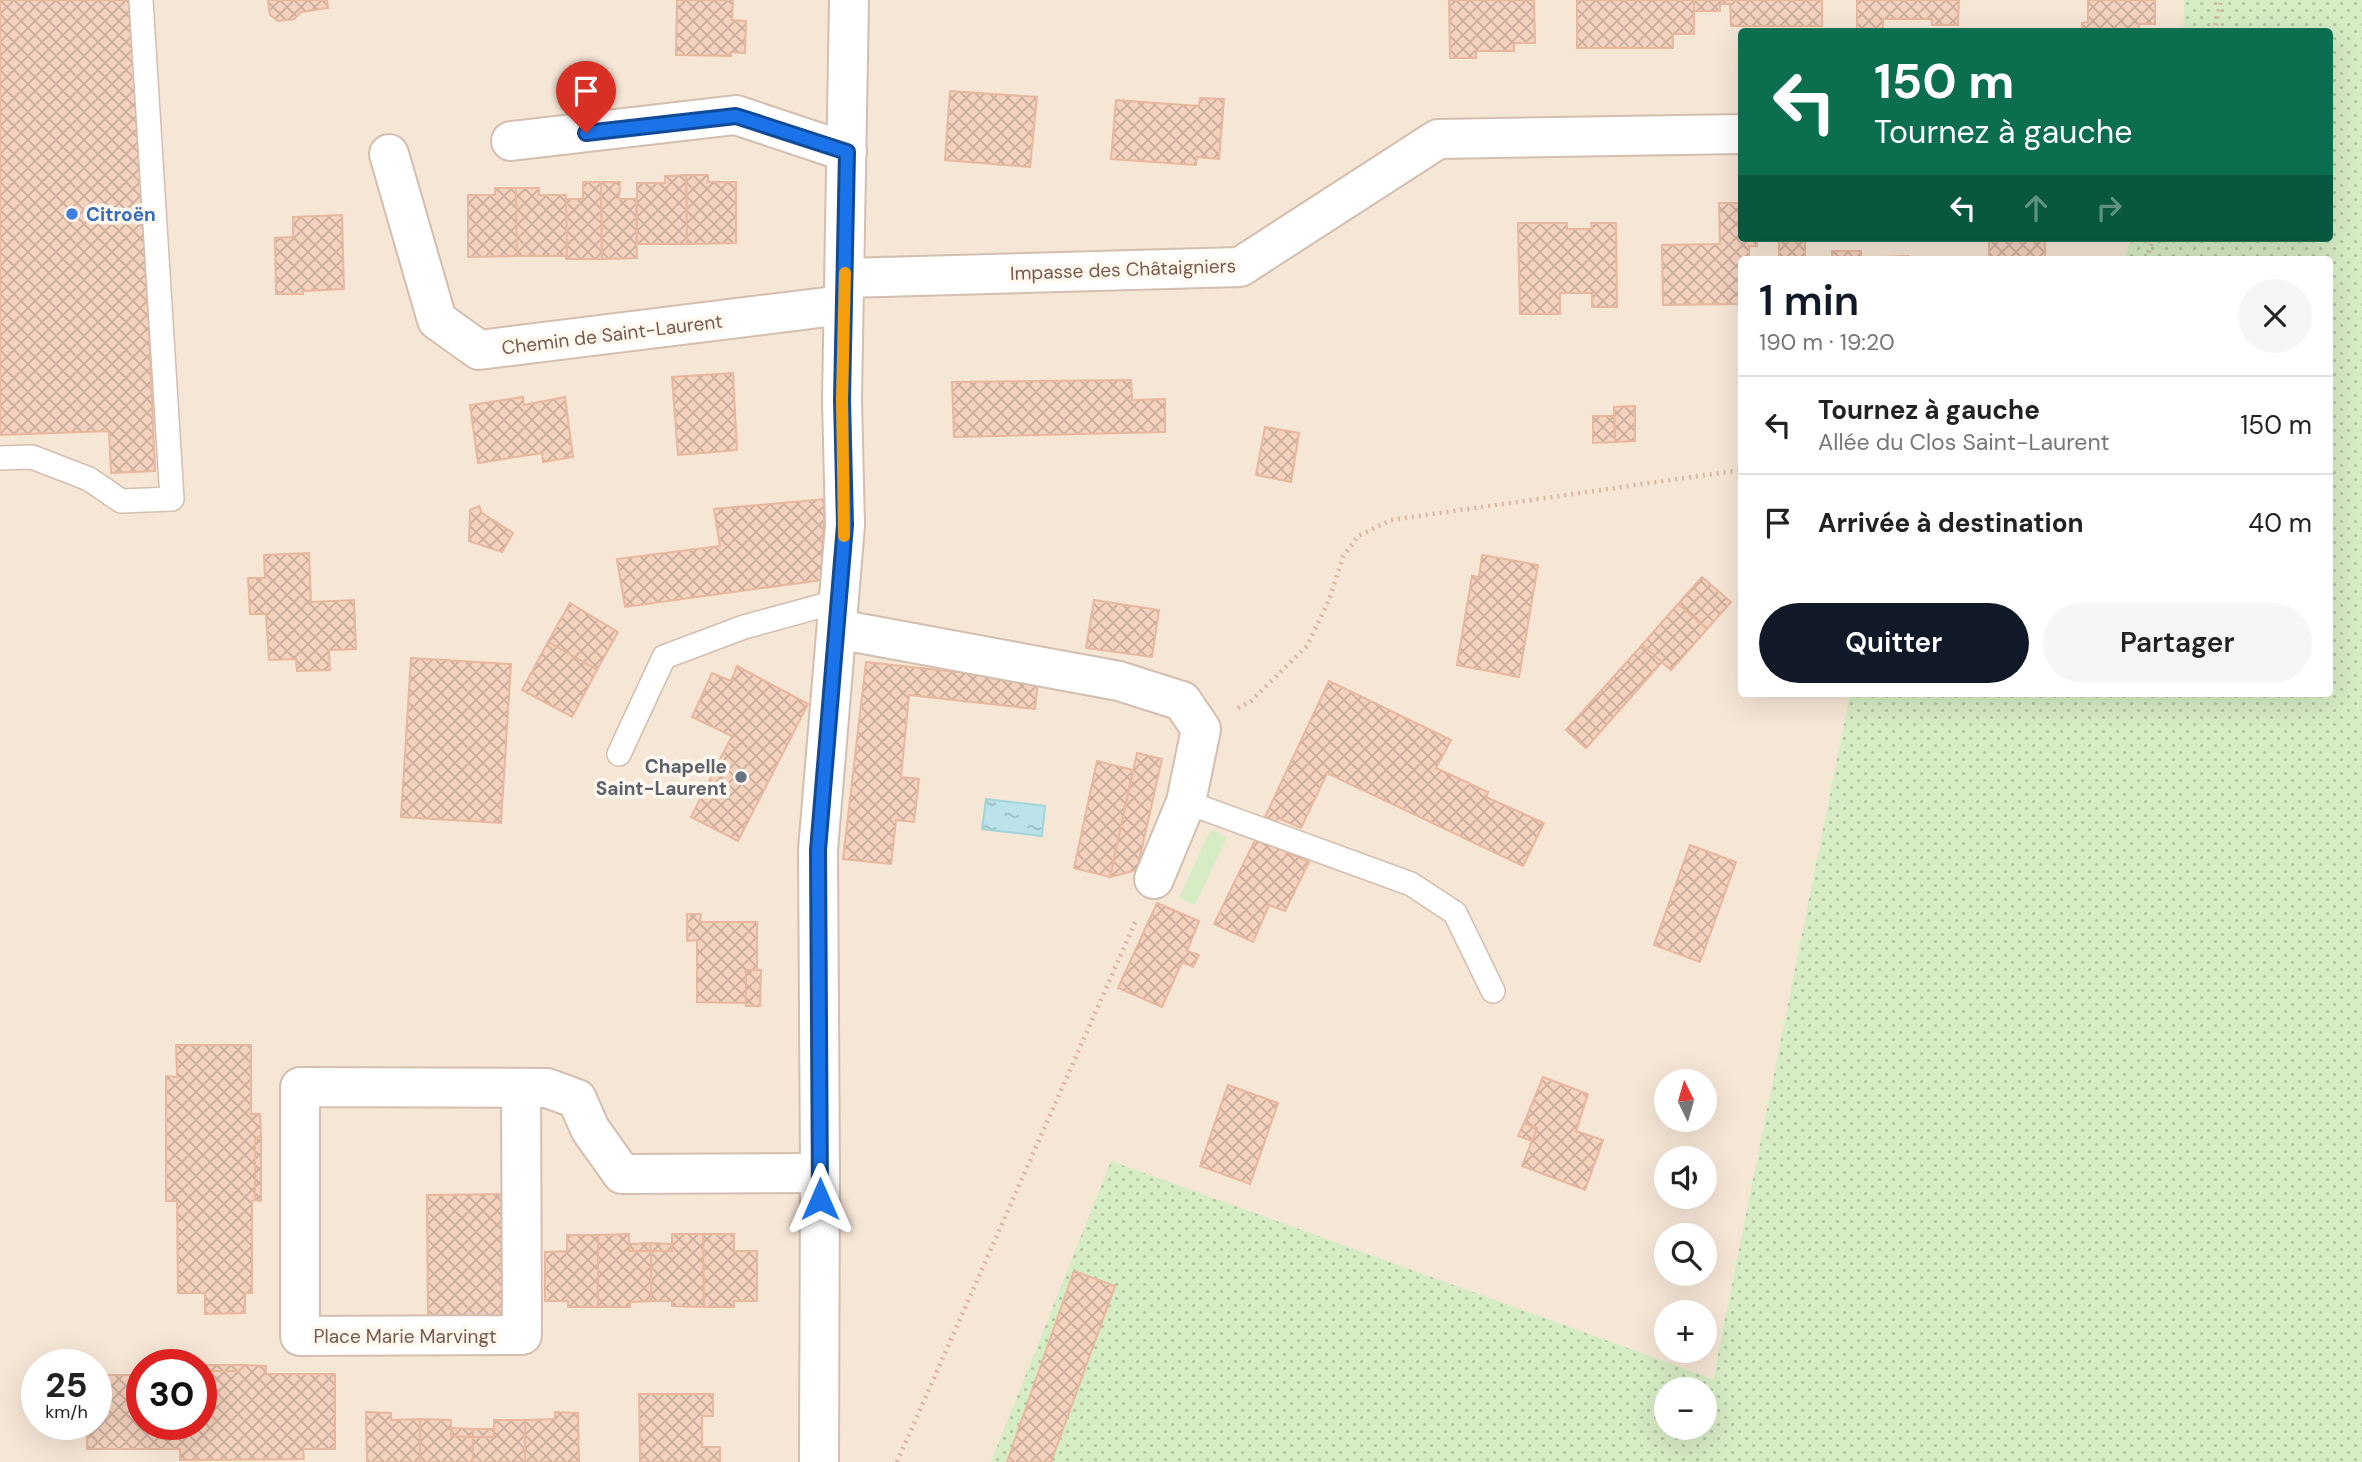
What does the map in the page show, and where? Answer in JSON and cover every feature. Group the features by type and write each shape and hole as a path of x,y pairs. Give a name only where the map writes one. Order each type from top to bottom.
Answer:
{"street":[{"path":"819,1462 818,850 845,525 842,399 849,0"},
{"path":"511,141 736,116 847,152"},
{"name":"Impasse des Châtaigniers","path":"844,291 1240,267 1438,139 1738,134"},
{"name":"Chemin de Saint-Laurent","path":"389,154 437,320 479,350 844,291"},
{"path":"838,615 1119,681 1182,701 1201,729 1186,802 1154,879"},
{"name":"Place Marie Marvingt","path":"300,1087 521,1088 522,1335 300,1336 300,1087"},
{"path":"521,1088 547,1088 578,1099 590,1129 622,1174 820,1173"}],"lane":[{"path":"0,458 32,457 89,479 121,501 172,499 141,0"},
{"path":"619,754 664,657 744,627 838,615"},
{"path":"1186,802 1410,884 1455,913 1493,991"}],"path":[{"path":"2215,28 2221,0"},
{"path":"1201,729 1251,701 1307,646 1329,600 1343,557 1358,536 1391,520 1738,470"},
{"path":"897,1462 1154,879"}],"shaded area":[{"path":"0,0 2184,0 2183,28 1738,28 1738,242 2130,242 2125,256 1738,256 1738,697 1849,697 1717,1359 1717,1300 1654,1300 1654,1358 1111,1162 991,1462 0,1462"},
{"path":"1669,1363 1716,1363 1713,1377"}],"green space":[{"path":"2184,0 2362,0 2362,1462 991,1462 1111,1161 1654,1358 1654,1363 1669,1363 1707,1377 1654,1377 1654,1440 1717,1440 1717,1377 1713,1377 1849,697 2333,697 2333,256 2125,256 2130,242 2333,242 2333,28 2183,28"},
{"path":"1211,829 1227,837 1195,905 1179,898"}],"water":[{"path":"986,799 1045,806 1042,836 982,829"}],"building":[{"name":"Citroën","path":"0,0 135,0 155,471 111,473 109,431 0,435"},
{"path":"268,0 327,0 328,8 301,12 294,19 278,21 270,15"},
{"path":"677,0 733,0 732,20 746,21 745,53 731,52 731,56 676,55"},
{"path":"1449,0 1534,0 1535,43 1514,43 1514,51 1476,51 1476,58 1450,58"},
{"path":"1577,0 1694,0 1694,34 1673,34 1673,48 1577,48"},
{"path":"1694,0 1822,0 1822,26 1731,26 1730,4 1720,4 1720,11 1694,11"},
{"path":"1857,0 1959,0 1958,25 1932,25 1932,19 1883,19 1883,28 1857,28"},
{"path":"2088,0 2155,0 2155,24 2139,24 2139,28 2082,28 2082,23 2088,22"},
{"path":"950,91 1037,97 1030,167 945,160"},
{"path":"1200,98 1224,99 1219,159 1197,157 1196,165 1111,159 1116,100 1199,106"},
{"path":"686,175 708,175 708,182 736,182 736,243 687,244"},
{"path":"686,175 687,244 637,244 637,183 665,183 665,176"},
{"path":"583,182 601,182 602,259 566,259 566,199 583,199"},
{"path":"601,182 620,182 619,199 636,199 637,258 602,259"},
{"path":"495,188 516,188 517,256 468,257 468,195 495,195"},
{"path":"516,188 539,188 539,195 566,195 567,256 517,256"},
{"path":"1719,203 1738,203 1738,242 1757,242 1757,246 1749,246 1749,256 1738,256 1738,304 1663,305 1662,245 1720,244"},
{"path":"342,215 344,289 276,294 275,238 293,237 293,217"},
{"path":"1518,223 1567,223 1567,229 1592,229 1591,223 1616,223 1617,307 1592,307 1592,293 1560,293 1560,314 1520,314"},
{"path":"1779,242 1805,242 1805,256 1779,256"},
{"path":"1989,242 2045,242 2045,256 1989,256"},
{"path":"1832,251 1861,251 1861,256 1832,256"},
{"path":"733,373 737,450 678,455 672,377"},
{"path":"1131,380 1132,400 1165,399 1165,432 954,437 952,382"},
{"path":"523,397 524,405 565,397 573,457 543,462 542,453 478,463 470,405"},
{"path":"1635,406 1635,441 1615,442 1614,407"},
{"path":"1593,416 1614,416 1615,442 1593,443"},
{"path":"1265,427 1299,433 1291,482 1256,475"},
{"path":"825,499 821,580 625,607 617,559 720,546 714,509"},
{"path":"479,506 482,513 513,533 502,552 469,541 470,510"},
{"path":"309,553 311,602 354,600 356,649 329,650 330,670 297,671 296,659 269,660 266,614 250,614 248,578 265,578 264,555"},
{"path":"1482,555 1538,565 1519,677 1457,665 1472,576 1479,577"},
{"path":"1702,577 1731,602 1707,629 1678,604"},
{"path":"1094,600 1159,610 1152,657 1086,648"},
{"path":"570,603 618,632 597,670 548,642"},
{"path":"1678,604 1707,629 1671,670 1642,645"},
{"path":"548,642 597,670 572,717 522,690"},
{"path":"1642,645 1662,662 1586,748 1566,730"},
{"path":"411,658 511,664 501,823 401,817"},
{"path":"866,662 1038,681 1035,709 909,695 901,777 919,779 914,822 896,820 891,864 843,859"},
{"name":"Chapelle Saint-Laurent","path":"737,666 808,704 738,841 691,817 732,736 692,717 712,673 731,681"},
{"path":"1329,681 1451,740 1436,768 1488,792 1486,797 1544,823 1523,866 1327,773 1301,828 1278,818 1276,822 1265,817"},
{"path":"1137,753 1162,759 1137,870 1110,877"},
{"path":"1097,761 1133,770 1110,877 1074,868"},
{"path":"1256,838 1309,862 1285,911 1269,905 1253,942 1214,924"},
{"path":"1690,845 1736,862 1700,962 1654,945"},
{"path":"1157,903 1199,921 1187,951 1199,955 1193,967 1182,962 1162,1007 1118,988"},
{"path":"687,914 701,914 700,922 757,922 757,971 746,970 747,1003 697,1002 697,940 687,941"},
{"path":"746,970 761,970 760,1006 746,1006"},
{"path":"176,1045 251,1045 251,1114 260,1114 261,1135 255,1140 252,1293 245,1293 245,1313 205,1314 205,1293 178,1293 177,1201 166,1201 166,1076 177,1077"},
{"path":"1543,1077 1588,1094 1576,1131 1603,1140 1585,1190 1522,1166 1537,1128 1524,1123"},
{"path":"1228,1085 1278,1103 1250,1184 1200,1166"},
{"path":"1524,1123 1537,1128 1532,1141 1518,1136"},
{"path":"261,1135 261,1201 255,1200 255,1140"},
{"path":"504,1194 505,1323 428,1323 427,1195"},
{"path":"629,1234 629,1251 651,1251 651,1301 630,1302 630,1307 598,1307 598,1235"},
{"path":"672,1234 703,1234 704,1307 672,1306 672,1301 651,1301 651,1251 672,1251"},
{"path":"703,1234 734,1234 734,1251 757,1251 757,1301 734,1301 734,1307 704,1307"},
{"path":"567,1235 598,1235 598,1307 568,1307 568,1301 545,1301 545,1252 567,1251"},
{"path":"650,1243 651,1251 629,1251 629,1244"},
{"path":"650,1243 672,1244 672,1251 651,1251"},
{"path":"1074,1271 1115,1286 1051,1462 1007,1462"},
{"path":"217,1365 245,1365 239,1371 217,1371"},
{"path":"245,1365 266,1366 266,1374 335,1374 335,1449 303,1449 304,1459 180,1460 180,1449 87,1449 87,1440 112,1440 112,1375 126,1375 126,1440 217,1440 217,1371 239,1371"},
{"path":"639,1394 713,1394 713,1416 702,1416 702,1447 720,1447 720,1462 640,1462"},
{"path":"366,1412 391,1413 391,1420 420,1419 420,1462 367,1462"},
{"path":"555,1412 578,1413 579,1462 525,1462 525,1420 555,1419"},
{"path":"420,1419 451,1420 451,1436 473,1437 473,1462 420,1462"},
{"path":"494,1420 525,1420 525,1462 473,1462 473,1437 494,1437"},
{"path":"452,1428 473,1429 473,1437 451,1436"},
{"path":"473,1429 494,1429 494,1437 473,1437"}],"slow traffic":[{"path":"844,536 842,399 845,273"}],"place":[{"name":"Citroën","path":"72,214"},
{"name":"Chapelle Saint-Laurent","path":"741,777"}],"route":[{"path":"586,133 736,116 847,152 842,399 845,525 818,850 820,1199"}]}
